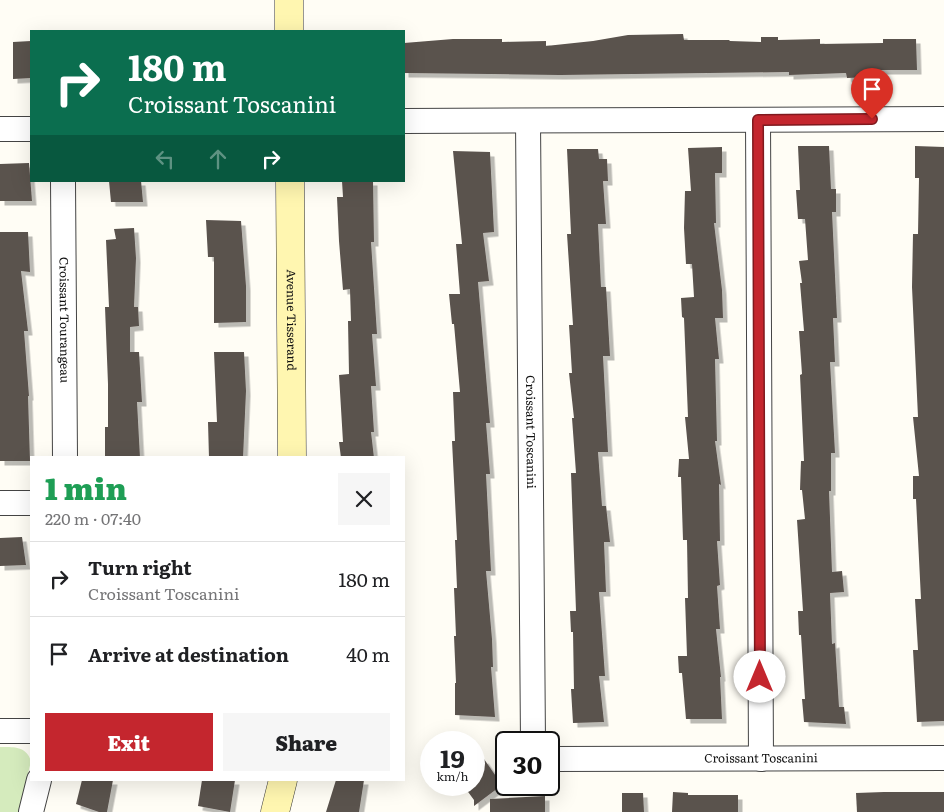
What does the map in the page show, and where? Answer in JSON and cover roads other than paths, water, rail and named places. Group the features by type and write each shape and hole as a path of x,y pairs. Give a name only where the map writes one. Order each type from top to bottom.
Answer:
{"street":[{"path":"289,0 289,30"},
{"path":"405,121 944,119"},
{"path":"758,120 761,759"},
{"name":"Croissant Toscanini","path":"528,121 533,731"},
{"path":"0,129 30,129"},
{"name":"Croissant Tourangeau","path":"62,182 65,456"},
{"name":"Avenue Tisserand","path":"290,182 292,456"},
{"path":"0,503 30,503"},
{"path":"0,731 30,731"},
{"name":"Croissant Toscanini","path":"560,759 944,758"},
{"path":"31,812 39,781"},
{"path":"275,812 284,781"}]}
